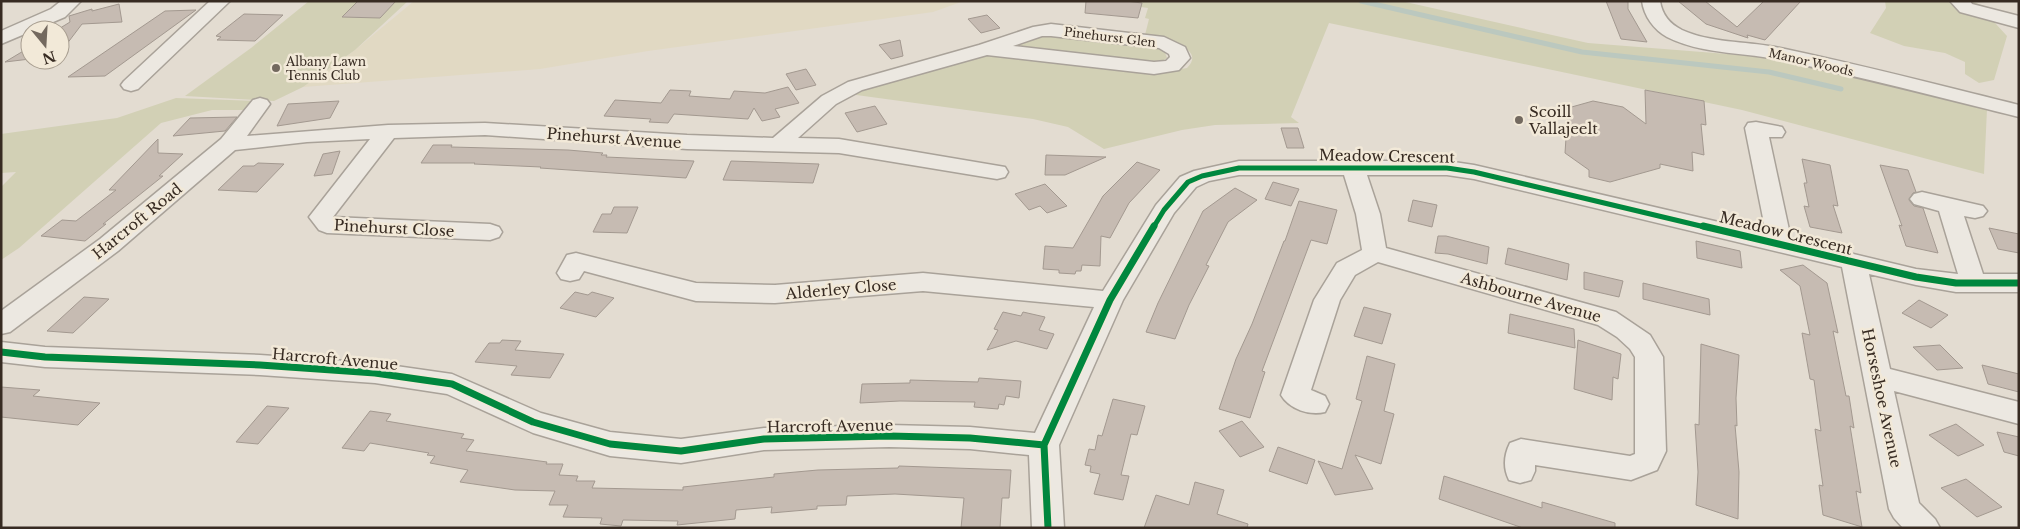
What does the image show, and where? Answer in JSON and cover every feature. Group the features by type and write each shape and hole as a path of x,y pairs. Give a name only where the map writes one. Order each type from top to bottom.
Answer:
{"street":[{"path":"1,38 58,13 72,1"},
{"path":"127,79 146,71 222,1"},
{"name":"Manor Woods","path":"1650,1 1651,8 1662,26 1674,34 1698,41 1772,53 2019,111"},
{"path":"1962,4 2019,22"},
{"name":"Pinehurst Glen","path":"779,144 829,100 844,91 872,80 986,49 1040,31 1051,30 1164,43 1178,51 1180,58 1172,66 1154,68 986,49"},
{"name":"Harcroft Road","path":"1,325 109,244 229,144 260,104"},
{"path":"1774,132 1756,128 1780,244"},
{"name":"Pinehurst Avenue","path":"229,144 307,136 388,131 485,129 687,142 855,148 997,172"},
{"name":"Pinehurst Close","path":"388,131 321,217 326,225 490,232"},
{"path":"1315,404 1295,395 1326,300 1346,269 1375,253 1368,214 1353,167"},
{"name":"Meadow Crescent","path":"1048,528 1044,446 1110,300 1164,210 1188,182 1202,176 1238,168 1447,168 1474,172 1924,278 1956,283 2019,283"},
{"path":"1922,199 1975,211"},
{"path":"1949,206 1973,283"},
{"name":"Ashbourne Avenue","path":"1375,253 1607,318 1640,342 1649,356 1651,451 1646,462 1631,468 1521,453"},
{"name":"Alderley Close","path":"575,262 696,292 775,294 923,282 1110,300"},
{"name":"Horseshoe Avenue","path":"1851,262 1878,376 1905,509 1924,528"},
{"name":"Harcroft Avenue","path":"1,352 45,357 260,365 375,373 452,384 533,422 610,444 681,451 764,439 879,436 970,438 1044,446"},
{"path":"1878,376 2019,413"}],"shaded area":[{"name":"Albany Lawn Tennis Club","path":"309,1 408,1 355,50 303,87 274,101 185,96 251,48"},
{"path":"414,1 964,1 933,12 648,51 540,69 303,87 355,50"},
{"path":"1126,1 1401,1 1588,43 1778,58 1987,109 1984,174 1742,110 1329,23 1291,117 1299,123 1215,125 1182,130 1104,149 1068,127 1033,119 849,94 983,53 1159,73 1187,68 1192,60 1191,54 1178,44 1145,35 1149,19 1145,18 1148,8 1141,7 1141,3"},
{"path":"1885,1 1972,1 1988,8 1995,23 2007,36 1994,80 1979,83 1965,74 1965,62 1945,53 1904,46 1870,33 1886,8"},
{"path":"1041,35 1154,46 1164,50 1167,58 1159,63 1013,47 1013,44"},
{"path":"176,98 259,101 248,110 212,110 161,123 19,248 1,260 1,187 16,172 1,173 1,134 117,118"}],"building":[{"path":"358,1 396,1 380,18 342,17"},
{"path":"1086,1 1142,3 1138,18 1085,13"},
{"path":"1606,1 1628,1 1628,9 1647,42 1621,39"},
{"path":"1678,1 1705,1 1737,27 1764,1 1801,1 1765,40 1747,35 1748,38 1706,24"},
{"path":"119,4 122,22 82,24 70,40 69,16 92,9 92,11"},
{"path":"196,10 105,76 68,77 165,11"},
{"path":"244,14 283,15 255,41 217,40 221,37 216,36"},
{"path":"987,15 1000,28 981,33 968,19"},
{"path":"900,40 903,56 891,59 879,45"},
{"path":"20,53 20,60 5,62"},
{"path":"806,69 816,85 796,90 786,74"},
{"path":"788,87 799,103 775,109 780,117 762,121 754,108 748,119 674,114 668,123 649,122 651,119 604,116 615,100 661,103 670,90 691,91 689,96 730,99 734,91 765,93"},
{"path":"1645,90 1704,101 1706,125 1701,124 1704,155 1692,152 1693,171 1660,164 1660,168 1610,182 1589,177 1589,170 1565,153 1568,108 1593,101 1623,107 1646,124"},
{"path":"339,101 330,118 277,126 288,104"},
{"path":"875,106 887,124 857,132 845,113"},
{"path":"237,117 225,131 173,136 190,118"},
{"path":"1281,128 1298,128 1304,148 1287,148"},
{"path":"158,139 158,153 183,154 159,176 163,176 103,224 106,224 85,241 41,236 62,220 76,221 116,190 109,190"},
{"path":"433,145 568,150 603,153 601,155 607,155 606,157 694,161 686,178 475,163 421,163"},
{"path":"340,151 332,174 314,176 323,154"},
{"path":"1046,155 1106,157 1065,175 1045,175"},
{"path":"1802,159 1830,165 1838,206 1833,205 1842,233 1810,227 1804,206 1809,207"},
{"path":"731,161 819,164 813,183 723,180"},
{"path":"1137,162 1160,170 1129,203 1110,238 1101,236 1100,266 1082,265 1081,271 1076,271 1075,274 1043,269 1045,246 1073,248 1103,196"},
{"path":"258,163 284,164 257,192 218,190 243,166 254,166"},
{"path":"1880,165 1908,170 1916,192 1913,193 1909,200 1914,206 1923,208 1938,253 1906,246 1899,225 1902,226"},
{"path":"1273,182 1299,189 1291,206 1265,199"},
{"path":"1045,184 1067,206 1047,213 1040,206 1029,210 1015,194"},
{"path":"1235,188 1257,200 1228,222 1206,265 1209,266 1189,305 1175,339 1146,332 1158,303 1203,211"},
{"path":"1413,200 1437,205 1432,227 1408,221"},
{"path":"1299,201 1337,210 1327,244 1311,240 1262,371 1265,372 1250,418 1219,409 1236,359 1252,324"},
{"path":"614,207 638,207 627,233 593,232 602,214 611,214"},
{"path":"1989,228 2019,234 2019,253 1998,249"},
{"path":"1438,236 1446,236 1489,247 1487,264 1448,254 1435,253"},
{"path":"1696,241 1740,251 1742,268 1697,258"},
{"path":"1508,248 1569,264 1567,280 1505,264"},
{"path":"1803,265 1827,283 1838,333 1833,331 1846,396 1849,396 1854,428 1850,426 1861,493 1856,491 1862,527 1823,515 1819,485 1823,486 1815,429 1821,431 1814,380 1810,379 1802,333 1810,335 1800,286 1780,270"},
{"path":"1584,272 1623,281 1619,297 1584,289"},
{"path":"1643,283 1709,299 1710,315 1643,299"},
{"path":"575,292 588,295 592,292 614,298 596,317 560,308"},
{"path":"84,297 109,299 73,333 47,331"},
{"path":"1919,300 1948,315 1931,328 1902,313"},
{"path":"1364,307 1391,314 1382,344 1354,336"},
{"path":"1003,312 1021,316 1023,312 1045,317 1039,330 1054,334 1047,349 1016,341 987,350 998,330 994,329"},
{"path":"1510,314 1574,329 1575,348 1508,333"},
{"path":"502,340 521,341 515,350 564,354 550,378 511,375 517,366 475,362 489,343 500,343"},
{"path":"1578,340 1621,354 1618,379 1613,377 1612,400 1574,389"},
{"path":"1701,344 1739,355 1736,398 1737,426 1735,425 1739,472 1738,519 1696,505 1698,472 1695,424 1699,425"},
{"path":"1940,345 1963,368 1937,370 1913,347"},
{"path":"1367,356 1395,364 1384,411 1394,414 1381,464 1355,455 1373,489 1335,495 1318,461 1342,469 1362,401 1356,399"},
{"path":"1982,365 2019,374 2019,392 1988,384"},
{"path":"979,378 1021,381 1019,398 1006,396 1004,405 999,404 998,409 974,407 975,402 900,401 860,403 862,384 910,383 910,380 978,382"},
{"path":"1,387 40,390 33,396 100,403 78,425 1,417"},
{"path":"1113,399 1145,406 1137,435 1131,434 1121,475 1129,476 1123,500 1094,494 1100,474 1090,472 1091,466 1085,465 1089,449 1095,450 1098,435 1102,436"},
{"path":"267,406 289,408 258,444 236,442"},
{"path":"370,411 391,414 386,421 464,434 461,438 474,440 466,451 547,462 546,464 563,464 559,475 578,476 576,481 595,481 592,488 683,490 683,487 774,477 774,474 818,470 898,468 899,466 1011,470 1009,498 1002,498 1000,528 961,528 964,498 895,494 847,496 846,505 817,506 817,509 771,513 772,507 736,510 735,519 677,525 678,521 623,520 621,526 600,524 602,518 563,517 568,505 549,505 555,491 515,490 460,482 468,470 430,463 435,456 427,455 429,453 370,443 364,451 342,448"},
{"path":"1242,421 1264,447 1240,457 1219,431"},
{"path":"1956,424 1984,445 1958,456 1929,435"},
{"path":"1997,432 2019,437 2019,456 2004,452"},
{"path":"1278,447 1315,460 1307,484 1269,471"},
{"path":"1444,476 1542,508 1542,502 1615,523 1615,528 1523,528 1439,499"},
{"path":"1966,479 2002,507 1977,517 1941,488"},
{"path":"1195,482 1224,490 1217,514 1248,524 1247,528 1144,528 1156,495 1189,505"}],"waterway":[{"path":"1361,1 1582,52 1769,72 1841,89"}],"cycle path":[{"path":"1048,528 1044,445 1110,300 1164,210 1188,182 1202,176 1239,168 1447,168 1474,172 1916,277 1956,283 2019,283"},
{"path":"1,352 45,357 260,365 375,373 452,384 533,422 610,444 681,451 764,439 889,436 970,438 1044,445"}],"place":[{"name":"Albany Lawn Tennis Club","path":"276,68"},
{"name":"Scoill Vallajeelt","path":"1519,120"}]}
